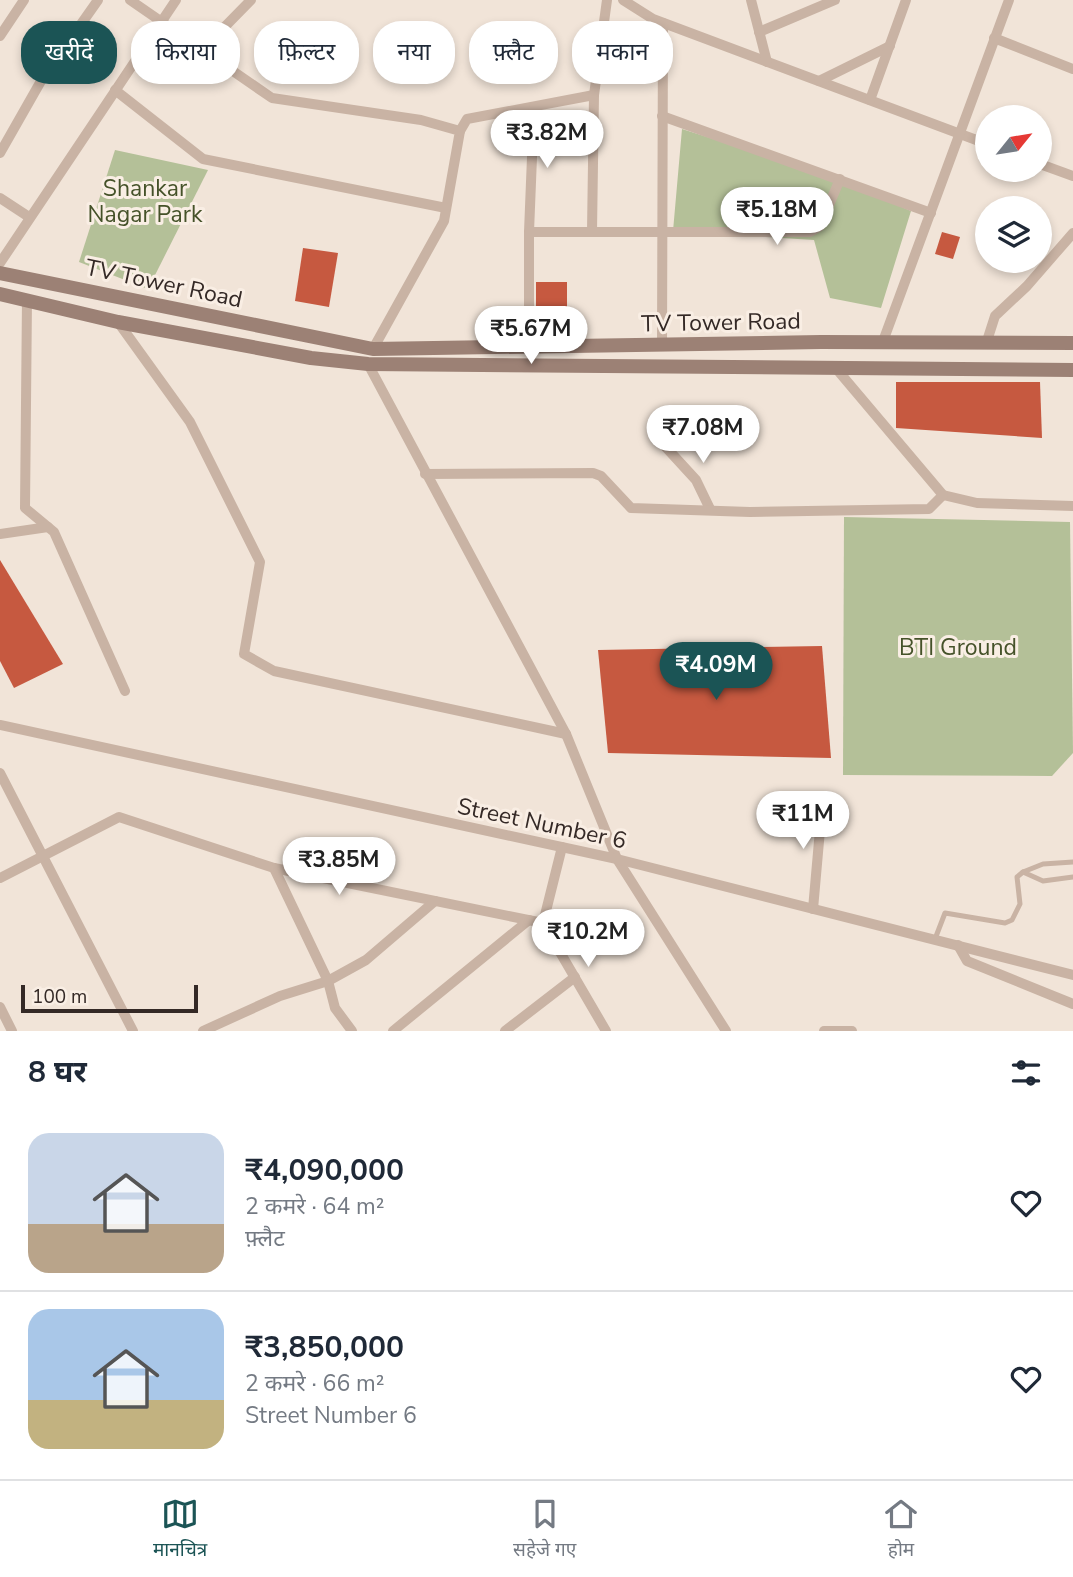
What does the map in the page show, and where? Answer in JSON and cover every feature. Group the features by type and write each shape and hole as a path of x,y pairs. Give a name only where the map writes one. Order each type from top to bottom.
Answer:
{"main road":[{"name":"TV Tower Road","path":"0,273 373,349 1073,343"},
{"name":"TV Tower Road","path":"0,294 118,322 311,358 368,364 1073,370"}],"street":[{"path":"0,36 24,0"},
{"path":"0,153 41,82 98,0"},
{"path":"130,0 160,21"},
{"path":"162,21 176,0"},
{"path":"230,21 251,0"},
{"path":"592,231 594,95 607,0"},
{"path":"623,0 660,21"},
{"path":"751,0 767,62"},
{"path":"759,32 835,0"},
{"path":"870,100 906,0"},
{"path":"882,344 1009,0"},
{"path":"673,27 975,140"},
{"path":"994,38 1073,69"},
{"path":"820,81 890,46"},
{"path":"0,263 131,66"},
{"path":"240,76 272,98 421,120 460,131"},
{"path":"662,84 662,346"},
{"path":"115,90 203,159 446,208"},
{"path":"373,349 444,221 460,131 467,119 594,95"},
{"path":"529,349 529,232 534,107"},
{"path":"662,116 931,213"},
{"path":"1052,168 1073,176"},
{"path":"529,232 810,232 820,226 840,178"},
{"path":"0,198 29,218"},
{"path":"986,344 995,316 1027,286 1073,233"},
{"path":"27,299 25,508 54,532 125,691"},
{"path":"118,322 190,422 260,562 244,654 274,671 566,734"},
{"path":"368,364 566,734 617,859 726,1031"},
{"path":"833,366 943,495 977,503 1073,506"},
{"path":"663,444 696,480 710,509"},
{"path":"425,474 593,473 601,476 631,508 750,512 929,509 943,495"},
{"path":"0,534 48,527"},
{"name":"Street Number 6","path":"0,725 617,859 1073,975"},
{"path":"0,773 132,1031"},
{"path":"813,909 823,796"},
{"path":"0,878 119,817 274,868 543,923"},
{"path":"562,847 543,923 606,1031"},
{"path":"274,868 328,981 335,1008 352,1031"},
{"path":"203,1031 280,996 328,981 366,960 435,901"},
{"path":"393,1031 530,920"},
{"path":"958,945 967,961 1073,1004"},
{"path":"505,1031 575,977"},
{"path":"0,1007 12,1031"},
{"path":"824,1031 852,1031"}],"lane":[{"path":"935,940 945,913 1005,923 1012,920 1018,914 1020,904 1017,877 1043,864 1073,862"},
{"path":"1023,872 1044,881 1073,877"}],"green space":[{"path":"682,129 830,176 911,211 881,308 830,298 814,240 673,231"},
{"name":"Shankar Nagar Park","path":"115,150 208,170 148,289 79,262"},
{"name":"BTI Ground","path":"844,517 1070,522 1073,753 1052,776 843,775"}],"building":[{"path":"942,232 960,237 953,259 935,254"},
{"path":"303,248 338,253 329,307 295,301"},
{"path":"536,282 567,282 567,332 536,332"},
{"path":"896,382 1040,382 1042,438 896,428"},
{"path":"0,560 63,664 14,688 0,661"},
{"path":"822,646 831,758 608,753 598,650"}]}
